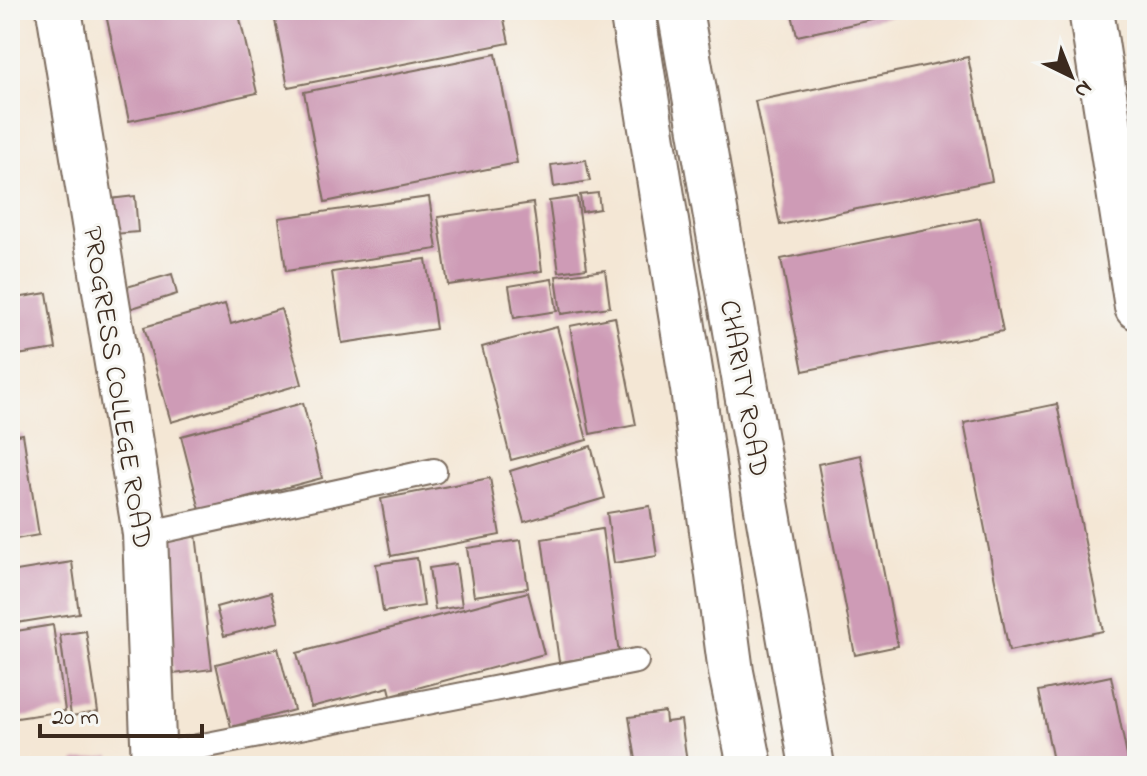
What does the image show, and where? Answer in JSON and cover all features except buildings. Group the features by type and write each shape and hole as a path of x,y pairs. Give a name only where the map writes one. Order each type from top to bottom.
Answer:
{"street":[{"name":"PROGRESS COLLEGE ROAD","path":"59,10 145,534 153,761"},
{"name":"CHARITY ROAD","path":"632,10 693,389 731,672 750,766"},
{"name":"CHARITY ROAD","path":"680,10 812,766"},
{"path":"1091,10 1137,307"}],"lane":[{"path":"145,534 434,471"},
{"path":"153,761 636,661"}]}
